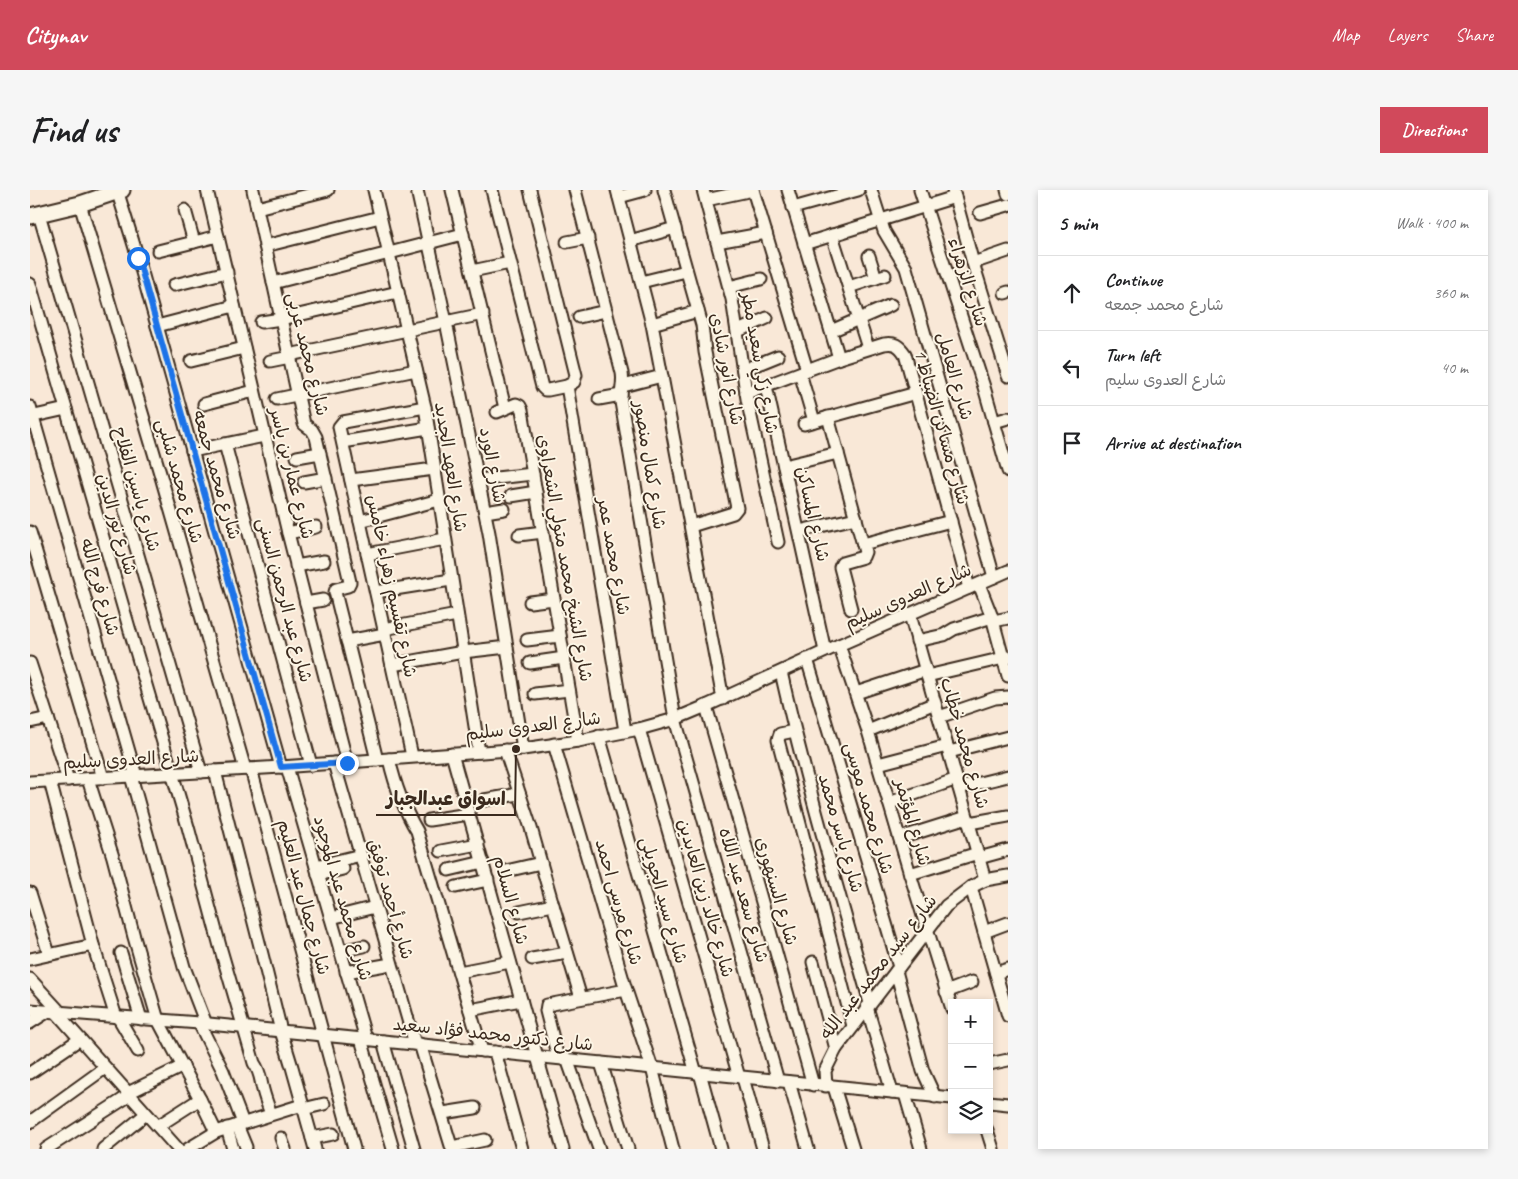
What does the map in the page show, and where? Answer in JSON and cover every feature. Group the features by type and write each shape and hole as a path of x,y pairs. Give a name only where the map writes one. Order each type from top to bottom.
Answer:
{"street":[{"name":"شارع عمار بن ياسر","path":"207,190 264,436 347,763"},
{"name":"شارع محمد عربى","path":"253,190 304,424 314,432 350,582 349,586 337,588 335,591 347,641"},
{"path":"257,208 328,190"},
{"name":"شارع العهد الجديد","path":"374,190 428,428 479,752"},
{"name":"شارع الورد","path":"417,190 485,512 523,748"},
{"path":"270,361 482,314 452,190"},
{"path":"492,190 542,387 548,390 567,386 574,382 576,376 530,190"},
{"name":"شارع كمال منصور","path":"575,190 622,373 622,391 675,719"},
{"path":"646,190 618,194 652,324 723,699"},
{"name":"شارع انور شادى","path":"664,190 702,325 705,352 737,508 732,513 691,526"},
{"path":"705,195 753,190 803,372 809,423 916,393"},
{"path":"788,190 839,358"},
{"path":"793,208 858,190"},
{"name":"شارع العامل","path":"870,190 884,231 906,268 994,577"},
{"name":"شارع الزهراء","path":"920,190 1008,471"},
{"path":"1007,190 1008,194"},
{"path":"35,215 80,204 119,191"},
{"name":"شارع محمد جمعه","path":"119,191 284,767"},
{"path":"804,244 924,206 954,194 1008,376"},
{"name":"شارع زكي سعيد مطر","path":"705,195 729,287 738,331 746,393 778,542"},
{"name":"شارع محمد شلبى","path":"80,204 248,769"},
{"path":"980,213 1008,205"},
{"path":"185,210 194,242"},
{"name":"شارع ياسين الفلاح","path":"35,215 201,772"},
{"path":"265,246 380,217"},
{"path":"630,241 675,228"},
{"path":"717,242 766,233"},
{"path":"273,283 463,234"},
{"path":"832,235 868,348"},
{"path":"158,251 218,236"},
{"path":"567,242 588,238"},
{"path":"973,263 1008,251"},
{"path":"849,287 881,277 869,256"},
{"path":"472,271 510,263"},
{"path":"641,282 686,271"},
{"path":"174,285 226,272"},
{"path":"729,287 761,279"},
{"name":"شارع نور الدين","path":"30,284 171,774 188,827 243,1028 254,1063 262,1078 262,1087 271,1114"},
{"path":"262,322 398,292"},
{"path":"831,331 891,305"},
{"path":"157,326 234,306"},
{"path":"579,317 606,311"},
{"path":"652,324 698,311"},
{"name":"شارع الشيخ محمد متولي الشعراوى","path":"482,314 501,410 516,404 521,408 578,741"},
{"path":"738,331 767,318"},
{"path":"996,338 1008,334"},
{"name":"شارع مساكن الضباط 1","path":"746,393 868,348 890,343 901,348 905,354 951,522 974,586 993,619 1006,658 1008,676"},
{"path":"191,361 244,348"},
{"path":"743,370 778,356"},
{"path":"277,399 416,370"},
{"path":"599,399 662,376"},
{"name":"شارع محمد عمر","path":"567,386 625,731"},
{"name":"شارع المساكن","path":"766,386 825,651"},
{"path":"204,404 254,391"},
{"name":"شارع تقسيم زهراء خامس","path":"412,756 339,427 341,423 424,407"},
{"path":"31,414 66,409"},
{"name":"شارع فرج الله","path":"31,414 134,776 184,967 203,1024 223,1071 236,1126"},
{"path":"828,418 865,554 863,557 842,563 840,567 851,609"},
{"path":"994,422 1008,418"},
{"path":"343,442 428,428"},
{"path":"192,451 264,436"},
{"name":"شارع عبد الرحمن السنى","path":"225,444 311,765"},
{"path":"297,457 320,453"},
{"path":"784,466 838,453"},
{"path":"351,480 434,469"},
{"path":"478,480 533,474"},
{"path":"304,482 326,478"},
{"path":"511,496 536,492"},
{"path":"360,521 439,500"},
{"path":"485,512 504,509"},
{"path":"799,531 856,518"},
{"path":"863,544 951,522"},
{"path":"288,533 316,527"},
{"path":"30,532 103,778"},
{"path":"519,535 542,532"},
{"path":"367,554 445,539"},
{"path":"296,566 324,561"},
{"name":"شارع العدوى سليم","path":"30,782 215,772 505,750 578,741 639,728 675,719 723,699 825,651 1008,571"},
{"path":"376,592 451,580"},
{"path":"530,602 554,599"},
{"path":"306,603 323,600"},
{"name":"شارع محمد خطاب","path":"910,615 986,880"},
{"path":"377,760 347,641 384,631 457,616"},
{"path":"917,641 944,635 954,629 993,619 1008,618"},
{"path":"527,640 560,636"},
{"name":"شارع المؤتمر","path":"839,645 868,731 948,999"},
{"path":"392,665 463,652 507,647"},
{"path":"530,663 564,658"},
{"path":"856,693 926,673 1006,658"},
{"name":"شارع محمد موسى","path":"807,660 898,969 923,1071 934,1097"},
{"path":"30,663 32,679 48,718 68,780"},
{"name":"شارع ياسر محمد","path":"782,672 794,730 892,1092"},
{"path":"535,694 569,690"},
{"path":"939,717 986,701 1008,697"},
{"path":"868,731 935,703"},
{"name":"شارع السنهورى","path":"706,706 812,1085"},
{"path":"30,722 48,718"},
{"name":"شارع سعد عبد اللاه","path":"675,719 784,1082 808,1149"},
{"name":"شارع خالد زين العابدين","path":"639,728 763,1149"},
{"path":"794,730 780,734 778,740 853,1026"},
{"name":"شارع سيد الجويلى","path":"599,736 721,1149"},
{"path":"878,764 1008,737"},
{"name":"شارع مرسى احمد","path":"554,744 626,990 652,1068 673,1149"},
{"path":"505,750 531,828 552,905 581,998"},
{"name":"شارع السلام","path":"452,754 563,1149"},
{"path":"390,758 399,796 417,831 482,1050"},
{"name":"شارع أحمد توفيق","path":"334,763 391,964 442,1113 452,1148"},
{"name":"شارع محمد عبد الموجود","path":"284,767 331,918 393,1149"},
{"name":"شارع جمال عبد العليم","path":"248,769 354,1149"},
{"path":"215,772 281,1031 313,1144 333,1134"},
{"path":"889,803 958,784 1008,776"},
{"path":"88,779 113,857 158,1020 216,1132"},
{"path":"50,781 93,944 117,1017 138,1050"},
{"path":"484,800 519,794"},
{"path":"429,820 469,814"},
{"path":"900,838 968,820 1008,816"},
{"path":"441,851 478,844"},
{"path":"910,874 1008,850"},
{"path":"317,870 361,855"},
{"path":"449,870 483,862"},
{"path":"506,872 541,863"},
{"path":"317,870 343,868"},
{"name":"شارع سيد محمد عبد الله","path":"830,1086 825,1071 836,1049 946,906 971,887 986,880 1008,876"},
{"path":"456,887 488,880"},
{"path":"971,887 1008,1015"},
{"path":"30,893 34,917 49,954"},
{"path":"519,912 552,905"},
{"path":"331,918 375,907"},
{"path":"984,932 1008,923"},
{"path":"30,959 93,944"},
{"path":"340,951 364,946"},
{"path":"121,953 141,1019"},
{"path":"532,959 567,953"},
{"path":"459,972 510,962"},
{"path":"813,962 836,1049"},
{"path":"346,972 391,964"},
{"path":"996,973 1008,969"},
{"path":"30,980 55,1012 178,1149"},
{"path":"946,992 972,982"},
{"path":"600,1149 563,1059 546,1008 549,1004 626,990"},
{"path":"470,1010 521,1000"},
{"name":"شارع دكتور محمد فؤاد سعيد","path":"30,1010 383,1040 948,1098"},
{"path":"30,1023 55,1012"},
{"path":"30,1073 80,1039"},
{"path":"383,1040 414,1149"},
{"path":"495,1052 522,1149"},
{"path":"993,1063 1008,1060"},
{"path":"602,1063 628,1149"},
{"path":"46,1149 129,1094 183,1066"},
{"path":"30,1122 105,1068"},
{"path":"830,1086 853,1149"},
{"path":"905,1094 921,1149"},
{"path":"158,1126 200,1099"},
{"path":"993,1102 1008,1104"},
{"path":"188,1149 216,1132 271,1114 324,1104"},
{"path":"442,1113 475,1108"},
{"path":"103,1149 146,1114"},
{"path":"236,1126 246,1148"},
{"path":"233,1149 236,1126"},
{"path":"988,1134 993,1149"},
{"path":"452,1148 486,1140"}],"place":[{"name":"اسواق عبدالجبار","path":"516,749"}],"route":[{"path":"138,258 281,767 347,763"}]}
